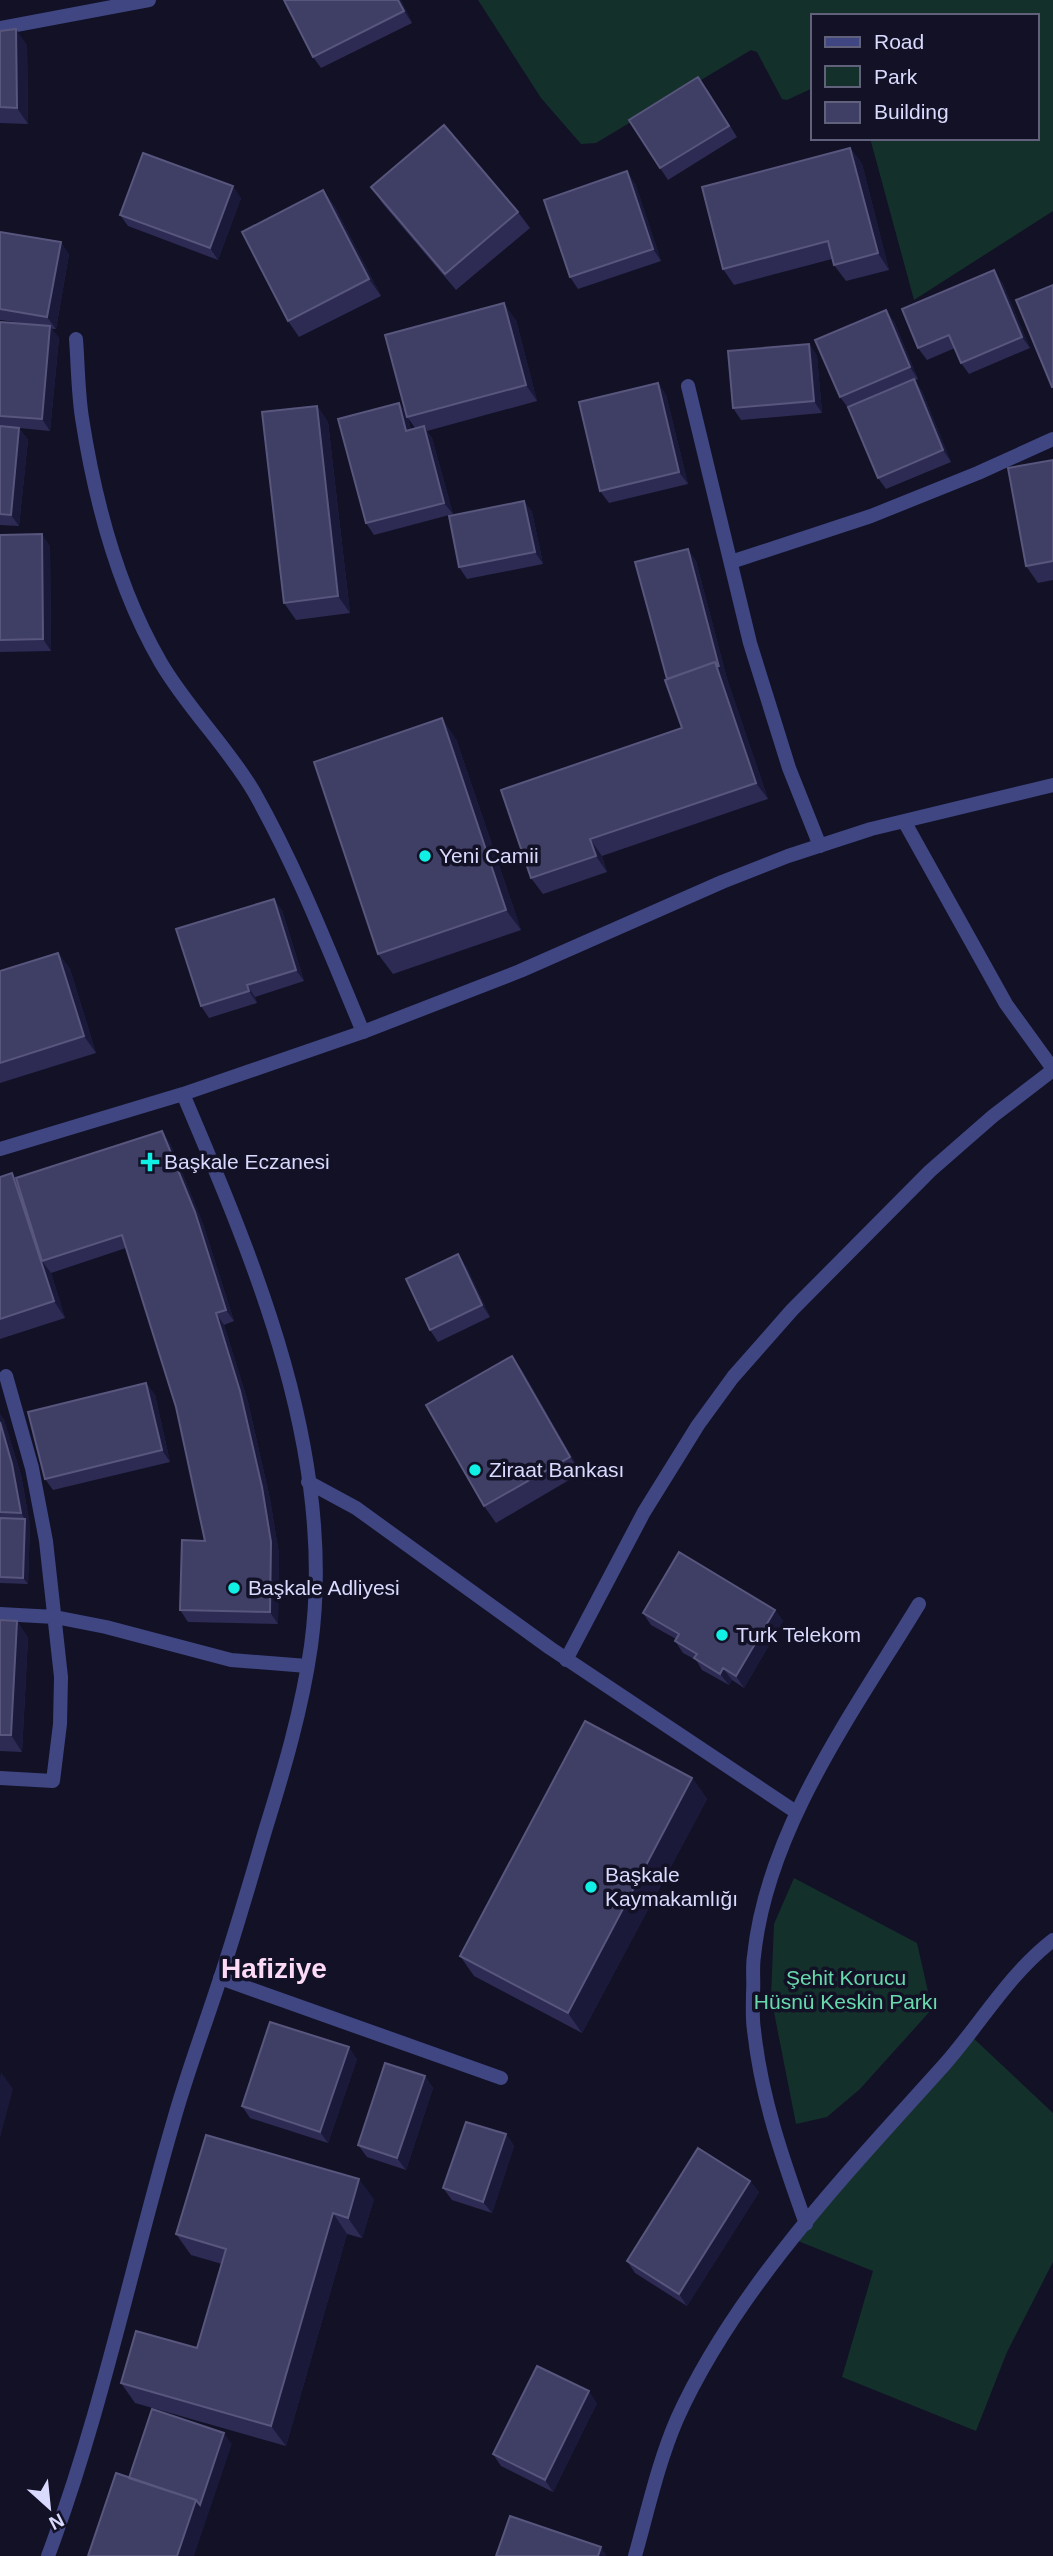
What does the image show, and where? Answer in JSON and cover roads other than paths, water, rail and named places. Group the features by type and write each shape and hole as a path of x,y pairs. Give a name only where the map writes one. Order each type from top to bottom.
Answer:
{"street":[{"path":"0,28 149,0"},
{"path":"76,339 82,417 97,492 114,557 139,621 162,665 252,789 306,897 363,1032"},
{"path":"688,386 750,643 771,713 820,846"},
{"path":"731,562 871,516 1053,439"},
{"path":"0,1149 183,1094 363,1032 520,971 722,882 788,856 871,829 1053,785"},
{"path":"566,1660 649,1503 698,1425 733,1377 792,1310 930,1171 993,1116 1053,1070 1006,1004 904,821"},
{"path":"48,2556 101,2397 173,2122 220,1978 292,1739 307,1666 314,1606 314,1518 302,1445 278,1338 233,1211 183,1094"},
{"path":"0,1778 53,1781 60,1724 61,1677 46,1541 32,1468 6,1376"},
{"path":"308,1482 356,1507 566,1660 796,1812"},
{"path":"806,2224 780,2153 766,2102 753,2027 754,1956 767,1889 796,1812 919,1604"},
{"path":"0,1614 55,1617 145,1636 231,1660 307,1666"},
{"path":"635,2556 665,2451 701,2373 727,2329 757,2285 806,2224 970,2035 1024,1965 1053,1940"},
{"path":"220,1978 501,2078"}],"place":[{"name":"Yeni Camii","path":"425,856"},
{"name":"Başkale Eczanesi","path":"150,1162"},
{"name":"Ziraat Bankası","path":"475,1470"},
{"name":"Başkale Adliyesi","path":"234,1588"},
{"name":"Turk Telekom","path":"722,1635"},
{"name":"Başkale Kaymakamlığı","path":"591,1887"}],"district":[{"name":"Hafiziye","path":"274,1968"}],"park label":[{"name":"Şehit Korucu Hüsnü Keskin Parkı","path":"846,1990"}]}
